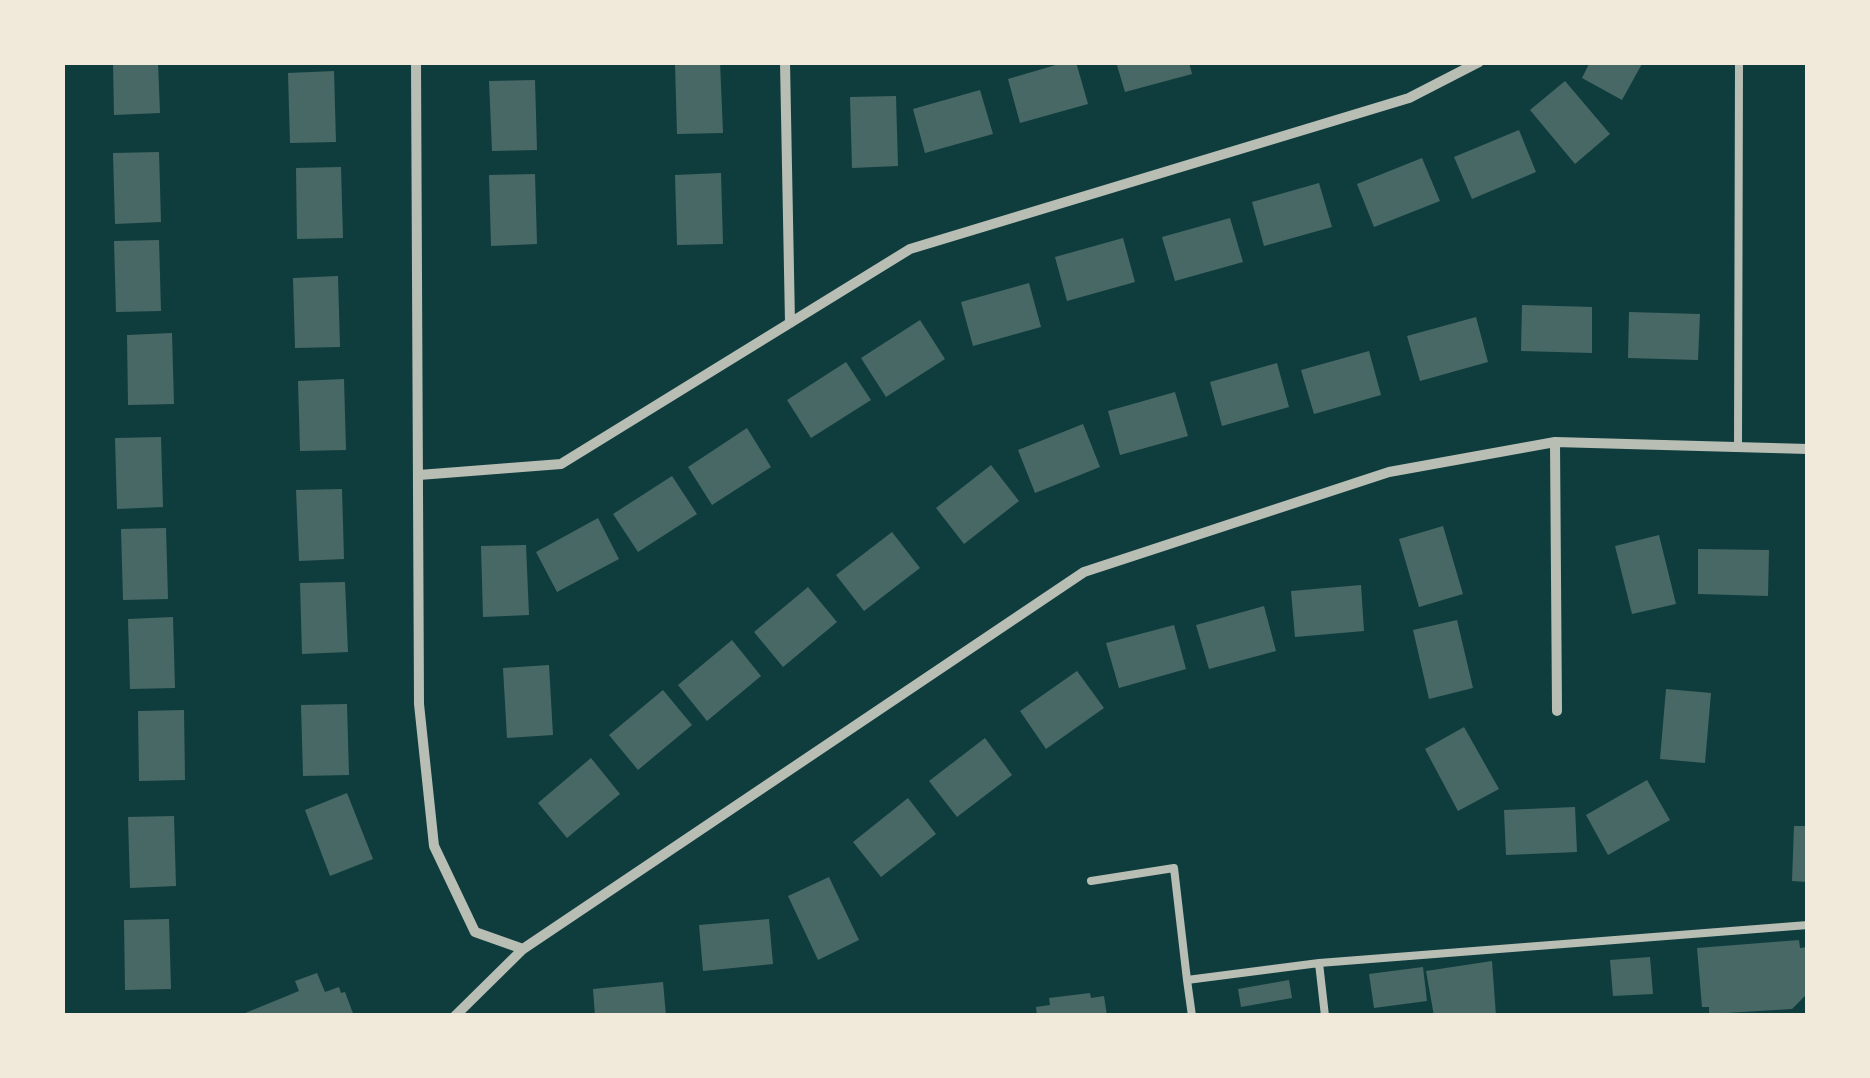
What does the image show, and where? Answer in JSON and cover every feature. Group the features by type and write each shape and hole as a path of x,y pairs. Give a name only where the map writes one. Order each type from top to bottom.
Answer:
{"street":[{"path":"416,62 419,704 434,846 475,932 522,949"},
{"path":"785,62 790,323"},
{"path":"418,475 560,464 910,249 1409,98 1479,62"},
{"path":"1555,442 1558,711"},
{"path":"454,1016 522,949 1084,572 1388,472 1555,442 1808,448"}],"lane":[{"path":"1738,447 1739,62"},
{"path":"1091,881 1174,868 1192,1016"},
{"path":"1187,980 1319,963 1808,925"},
{"path":"1319,963 1325,1016"}],"building":[{"path":"113,62 158,62 160,113 114,115"},
{"path":"720,62 723,133 677,134 675,64"},
{"path":"1076,62 1088,104 1020,123 1008,79"},
{"path":"1116,62 1189,62 1192,74 1125,92"},
{"path":"1590,62 1643,62 1622,100 1582,78"},
{"path":"334,71 336,142 290,143 288,73"},
{"path":"535,80 537,150 492,151 489,81"},
{"path":"1565,81 1610,134 1575,164 1530,110"},
{"path":"980,90 993,134 925,153 913,109"},
{"path":"896,96 898,166 852,168 850,97"},
{"path":"1519,130 1536,172 1472,199 1454,157"},
{"path":"159,152 161,222 115,224 113,153"},
{"path":"1422,158 1440,201 1374,227 1357,184"},
{"path":"341,167 343,238 297,239 296,168"},
{"path":"721,173 723,244 677,245 675,175"},
{"path":"535,174 537,244 491,246 489,175"},
{"path":"1319,183 1332,227 1264,246 1252,202"},
{"path":"1230,218 1243,262 1175,281 1162,237"},
{"path":"1123,238 1135,282 1067,301 1055,257"},
{"path":"159,240 161,311 116,312 114,241"},
{"path":"338,276 340,347 295,348 293,278"},
{"path":"1029,283 1041,327 973,346 961,302"},
{"path":"1522,305 1592,307 1592,353 1521,351"},
{"path":"1629,312 1700,314 1698,360 1628,358"},
{"path":"1476,317 1488,362 1420,381 1407,336"},
{"path":"920,320 945,359 886,397 861,358"},
{"path":"172,333 174,404 128,405 127,335"},
{"path":"1369,351 1381,395 1314,414 1301,370"},
{"path":"846,362 871,400 811,438 787,400"},
{"path":"1277,363 1289,407 1222,426 1210,382"},
{"path":"344,379 346,450 300,451 298,381"},
{"path":"1175,392 1188,436 1120,455 1108,411"},
{"path":"1083,424 1100,467 1035,493 1018,450"},
{"path":"747,428 771,467 712,505 688,467"},
{"path":"161,437 163,507 117,509 115,438"},
{"path":"991,465 1019,501 964,544 936,508"},
{"path":"672,476 697,514 638,552 613,514"},
{"path":"342,489 344,559 299,561 296,490"},
{"path":"598,518 619,559 557,592 536,552"},
{"path":"1443,526 1463,594 1419,607 1399,539"},
{"path":"166,528 168,599 123,600 121,529"},
{"path":"892,532 920,568 864,611 836,575"},
{"path":"1659,535 1676,604 1632,614 1615,546"},
{"path":"526,545 529,615 483,617 481,546"},
{"path":"1698,549 1769,550 1768,596 1698,594"},
{"path":"345,582 348,652 302,654 300,583"},
{"path":"1361,585 1364,631 1295,637 1291,591"},
{"path":"808,587 837,622 783,667 754,632"},
{"path":"1264,606 1276,651 1209,669 1196,625"},
{"path":"173,617 175,688 130,689 128,619"},
{"path":"1457,620 1473,688 1429,699 1413,630"},
{"path":"1174,625 1186,669 1119,688 1106,643"},
{"path":"732,640 761,676 707,721 678,685"},
{"path":"549,665 553,735 507,738 503,668"},
{"path":"1077,671 1104,708 1046,749 1020,711"},
{"path":"1666,689 1711,693 1705,763 1660,759"},
{"path":"663,690 692,725 638,770 609,735"},
{"path":"347,704 349,775 303,776 301,705"},
{"path":"184,710 185,780 139,781 138,711"},
{"path":"1464,727 1499,789 1458,811 1425,749"},
{"path":"985,738 1012,775 957,817 929,781"},
{"path":"591,758 620,794 567,838 538,803"},
{"path":"1647,780 1670,820 1608,855 1586,815"},
{"path":"347,793 373,859 330,876 305,810"},
{"path":"908,798 936,834 881,877 853,842"},
{"path":"1575,807 1577,852 1506,855 1504,810"},
{"path":"174,816 176,886 130,888 128,817"},
{"path":"1794,826 1808,826 1808,882 1792,881"},
{"path":"829,877 859,940 818,960 788,896"},
{"path":"169,919 171,989 125,990 124,920"},
{"path":"769,919 773,964 703,971 699,925"},
{"path":"1799,940 1800,948 1808,947 1808,993 1792,1009 1709,1014 1709,1007 1702,1007 1697,948"},
{"path":"1650,957 1653,994 1613,996 1610,960"},
{"path":"1492,961 1496,1016 1434,1016 1426,971"},
{"path":"1423,967 1427,1001 1374,1008 1369,974"},
{"path":"317,973 325,992 339,987 341,993 345,992 354,1016 238,1016 299,991 295,981"},
{"path":"1289,980 1292,998 1241,1007 1238,989"},
{"path":"663,982 666,1016 595,1016 593,989"},
{"path":"1090,993 1091,998 1104,996 1107,1016 1037,1016 1036,1007 1050,1005 1049,998"}]}
